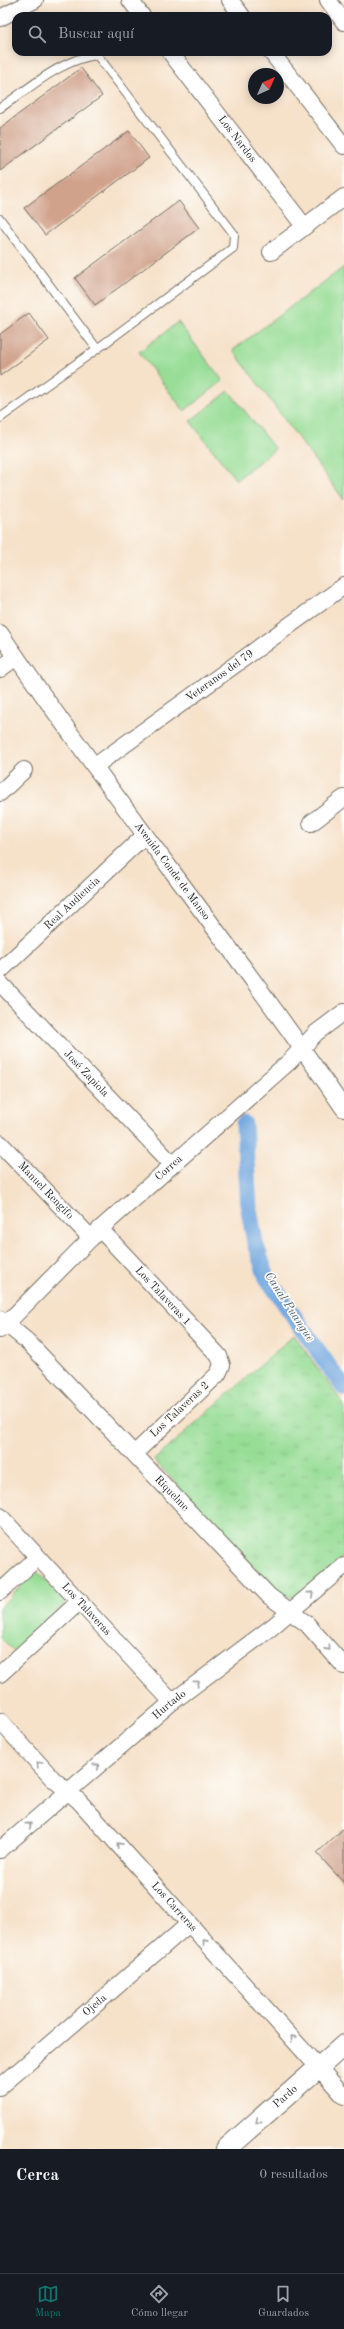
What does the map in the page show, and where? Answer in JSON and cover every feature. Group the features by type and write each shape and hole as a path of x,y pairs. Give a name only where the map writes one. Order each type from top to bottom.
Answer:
{"street":[{"path":"130,0 139,12"},
{"path":"230,0 239,12"},
{"path":"328,0 344,22"},
{"path":"0,18 31,1"},
{"name":"Los Nardos","path":"173,56 304,226"},
{"path":"274,56 344,146"},
{"path":"270,252 344,198"},
{"name":"Veteranos del 79","path":"95,766 344,586"},
{"name":"Avenida Conde de Manso","path":"0,633 144,836 303,1049 344,1109"},
{"path":"0,668 16,657"},
{"path":"0,793 24,770"},
{"path":"311,823 344,798"},
{"name":"Real Audiencia","path":"0,971 144,836"},
{"name":"José Zapiola","path":"0,983 172,1164"},
{"name":"Correa","path":"2,1324 95,1234 303,1049 316,1033 344,1012"},
{"name":"Manuel Rengifo","path":"0,1143 95,1234"},
{"name":"Los Talaveras 1","path":"95,1234 219,1356 222,1365"},
{"name":"Riquelme","path":"2,1324 27,1341 135,1453 269,1596 306,1624 344,1666"},
{"name":"Los Talaveras 2","path":"135,1453 218,1374 222,1365"},
{"name":"Los Talaveras","path":"0,1516 172,1702"},
{"path":"0,1592 38,1557"},
{"name":"Hurtado","path":"0,1850 172,1702 289,1612 344,1566"},
{"path":"0,1674 80,1602"},
{"name":"Los Carreras","path":"0,1721 52,1778 79,1801 344,2096"},
{"name":"Ojeda","path":"0,2087 190,1924"},
{"name":"Pardo","path":"226,2149 344,2045"}],"lane":[{"path":"0,108 50,74 84,56"},
{"path":"0,418 98,349 233,248 234,234 97,56"},
{"path":"0,219 98,349"}],"green space":[{"path":"344,267 344,500 233,350"},
{"path":"178,322 223,381 184,411 139,352"},
{"path":"229,391 275,449 236,480 190,421"},
{"path":"294,1335 344,1405 344,1556 296,1598 280,1595 154,1460"},
{"path":"36,1571 67,1602 16,1653 0,1637 0,1607"}],"building":[{"path":"81,68 102,96 0,171 0,128"},
{"path":"129,131 149,158 45,235 24,208"},
{"path":"179,201 199,228 95,305 75,278"},
{"path":"29,313 49,340 0,376 0,334"},
{"path":"344,1828 344,1883 317,1853"}],"waterway":[{"name":"Canal Puangue","path":"244,1124 249,1209 255,1243 267,1278 344,1388"}]}
